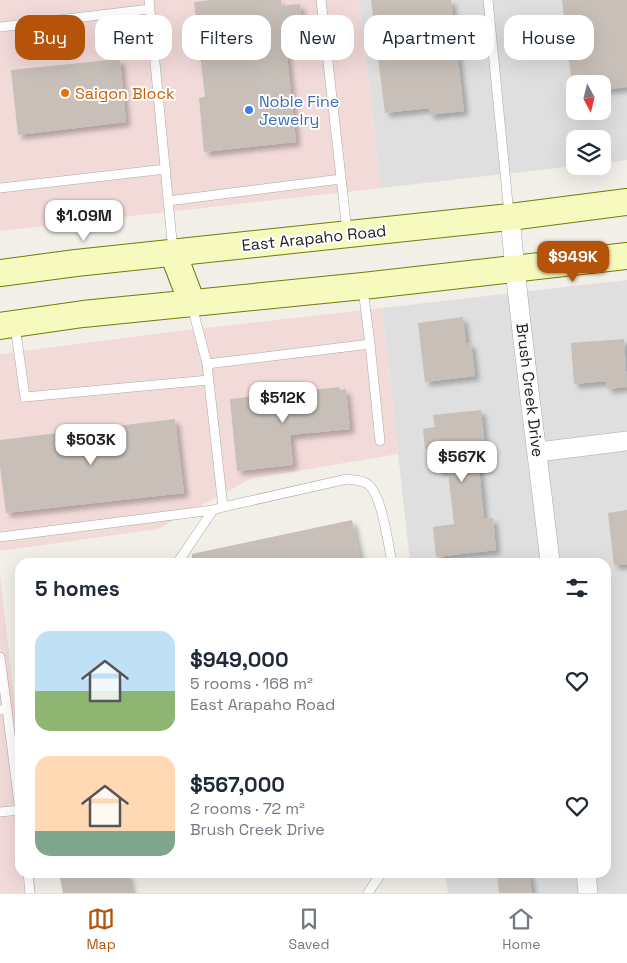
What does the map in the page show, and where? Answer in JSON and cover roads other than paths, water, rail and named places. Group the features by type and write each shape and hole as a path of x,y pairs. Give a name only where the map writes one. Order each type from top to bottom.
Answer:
{"main road":[{"name":"East Arapaho Road","path":"0,273 76,263 510,217 627,202"},
{"path":"173,253 192,303"},
{"path":"7,325 83,314 363,286 627,256"}],"street":[{"name":"Brush Creek Drive","path":"510,217 514,269 550,558"},
{"path":"538,452 627,441"},
{"path":"587,878 588,893"}],"lane":[{"path":"321,0 347,234"},
{"path":"488,0 510,217"},
{"path":"0,27 150,4 173,253"},
{"path":"0,188 166,169"},
{"path":"168,201 341,179"},
{"path":"363,286 380,441"},
{"path":"192,303 207,364 223,507"},
{"path":"7,325 25,397 209,380"},
{"path":"207,364 370,344"},
{"path":"0,537 213,510 347,479 366,483 376,493 391,558"},
{"path":"181,558 213,510"},
{"path":"0,657 4,710 15,779"},
{"path":"0,812 15,811"},
{"path":"29,878 30,893"},
{"path":"368,893 378,878"}],"place":[{"name":"Saigon Block","path":"65,93"},
{"name":"Noble Fine Jewelry","path":"249,110"}]}
